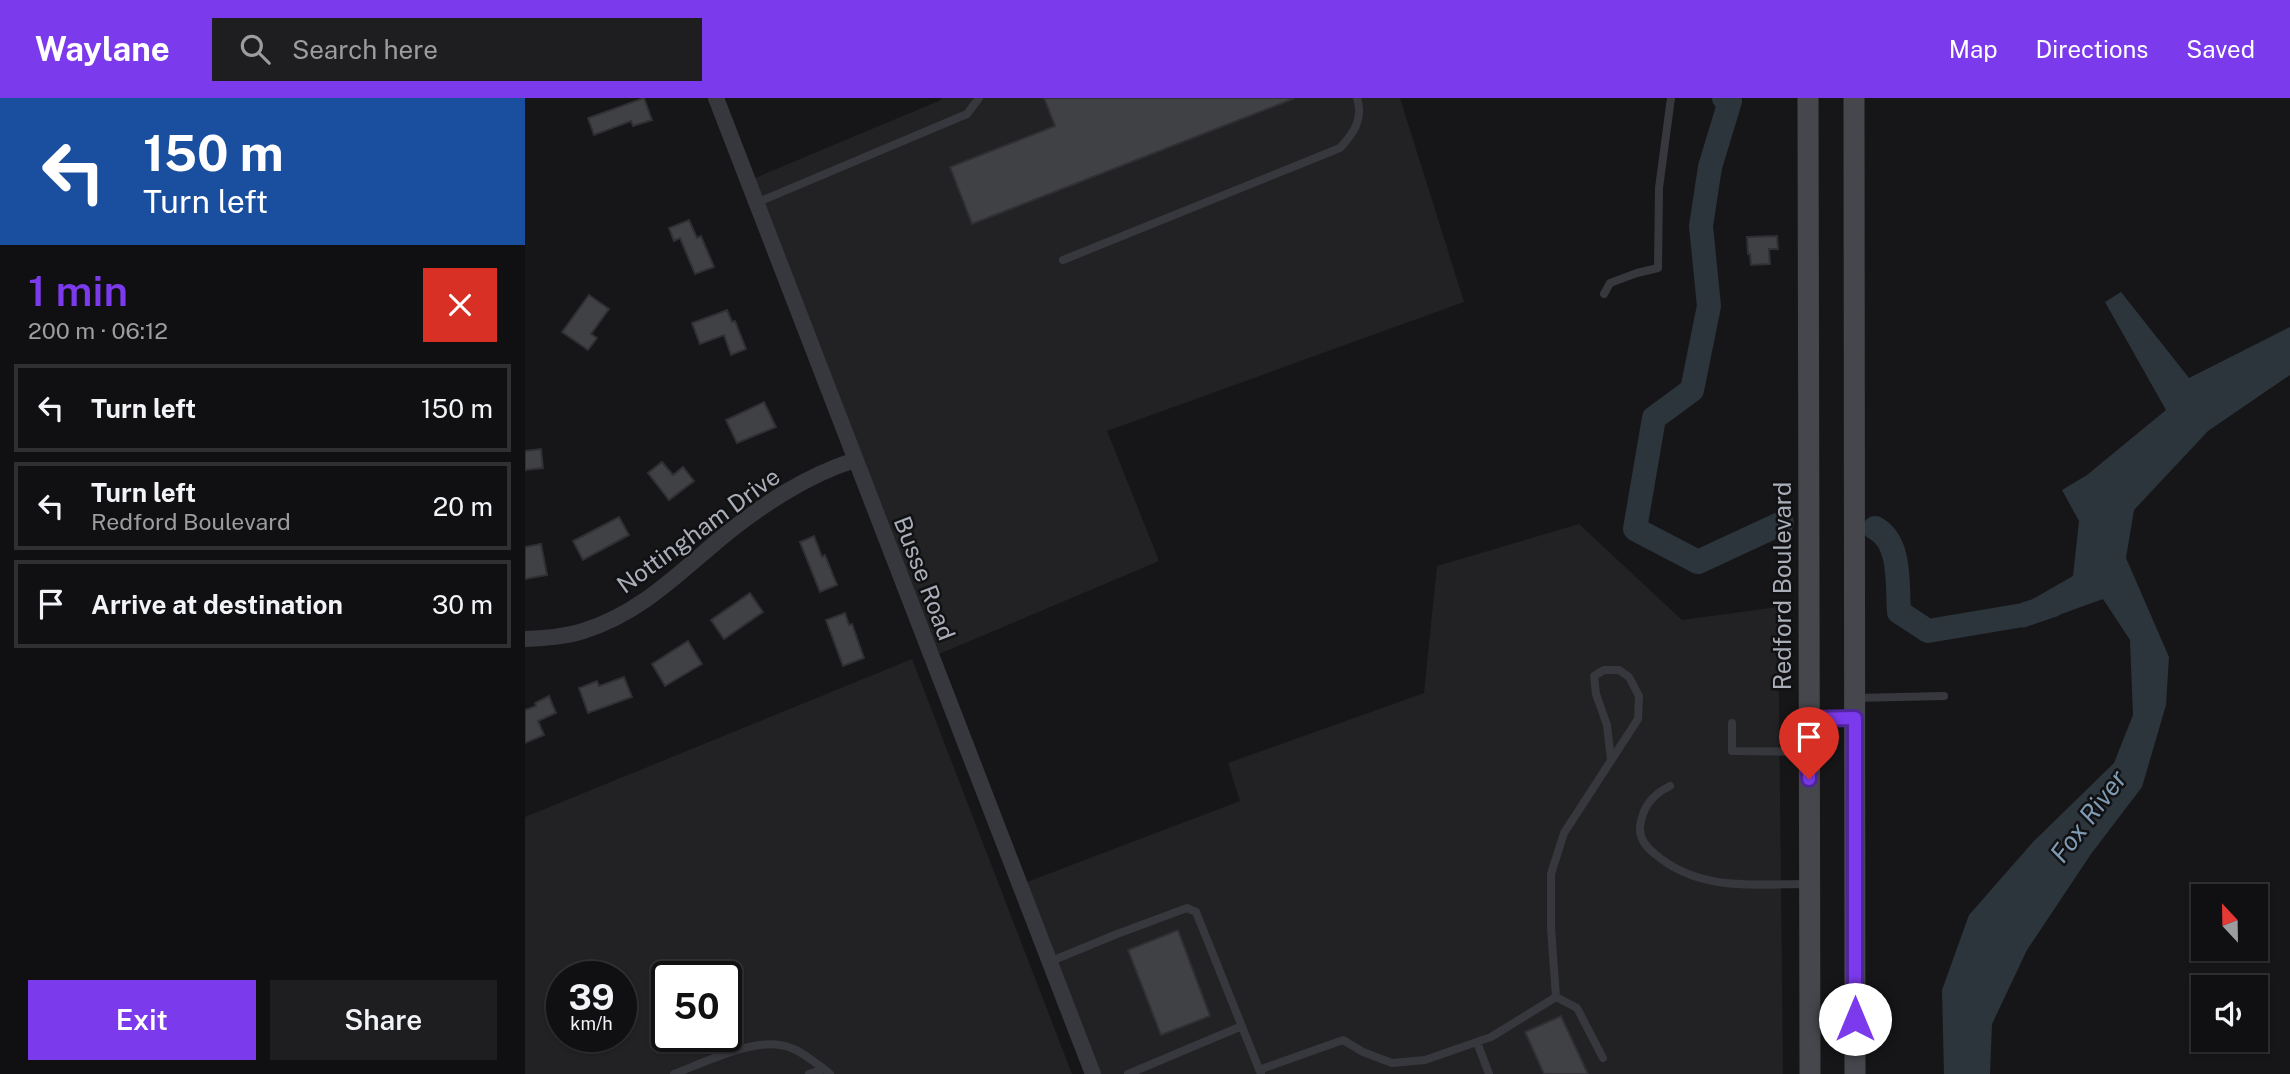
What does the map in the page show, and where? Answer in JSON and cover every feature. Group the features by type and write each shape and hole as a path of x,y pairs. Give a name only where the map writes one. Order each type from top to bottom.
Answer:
{"main road":[{"name":"Redford Boulevard","path":"1808,98 1810,1074"},
{"path":"1854,98 1855,1074"}],"street":[{"name":"Busse Road","path":"716,98 1093,1074"},
{"name":"Nottingham Drive","path":"525,639 554,638 584,631 627,611 650,598 720,539 775,498 797,484 855,460"}],"lane":[{"path":"756,203 967,114 979,98"},
{"path":"1063,260 1340,148 1355,132 1360,107 1357,98"},
{"path":"1604,294 1610,283 1658,268 1659,188 1671,98"},
{"path":"1556,997 1551,928 1551,874 1564,833 1638,719 1639,696 1629,677 1619,670 1604,670 1594,676 1596,694 1607,725 1611,760"},
{"path":"1809,719 1855,708 1944,696"},
{"path":"1732,723 1733,751 1809,752"},
{"path":"1670,786 1661,790 1648,803 1640,825 1640,833 1646,847 1663,862 1689,876 1731,884 1809,884"},
{"path":"1049,962 1187,908 1196,912 1260,1072 1343,1040 1363,1052 1392,1063 1425,1060 1491,1037 1556,997"},
{"path":"1556,997 1577,1008 1603,1058"},
{"path":"1128,1074 1242,1026"},
{"path":"1477,1042 1489,1074"},
{"path":"674,1074 740,1050 781,1045 803,1054 827,1071"},
{"path":"809,1074 827,1071"}],"shaded area":[{"path":"941,98 1400,98 1464,302 1107,431 1159,561 932,657 748,181"},
{"path":"1579,524 1682,620 1778,607 1783,1074 1093,1074 1019,885 1240,801 1228,763 1424,693 1437,566"},
{"path":"912,659 1072,1074 525,1074 525,817"}],"water":[{"name":"Fox River","path":"2121,292 2189,378 2290,327 2290,375 2208,431 2134,510 2126,558 2169,657 2166,705 2142,787 2091,854 2027,950 1992,1024 1990,1074 1944,1074 1942,990 1969,915 2033,842 2114,763 2133,715 2130,640 2103,599 2023,628 2019,607 2073,576 2079,521 2062,490 2087,475 2166,410 2105,302"}],"building":[{"path":"644,98 652,120 633,126 631,121 594,135 588,118"},
{"path":"1044,98 1293,99 972,224 950,167 1055,126"},
{"path":"689,220 697,238 701,236 714,267 695,274 680,238 674,241 669,228"},
{"path":"1777,236 1778,249 1769,249 1770,264 1751,265 1747,237"},
{"path":"589,295 609,309 591,334 597,338 588,350 562,332"},
{"path":"727,310 732,322 735,321 746,349 731,355 724,335 700,344 692,323"},
{"path":"764,402 776,427 737,443 726,420"},
{"path":"541,449 543,468 525,470 525,451"},
{"path":"662,462 673,475 683,467 694,481 669,500 648,473"},
{"path":"619,517 629,535 583,560 573,541"},
{"path":"814,536 837,585 820,592 800,542"},
{"path":"541,544 547,575 525,579 525,547"},
{"path":"750,593 763,612 724,639 711,620"},
{"path":"845,613 849,625 852,624 864,658 843,666 826,620"},
{"path":"688,641 702,664 665,686 652,664"},
{"path":"624,677 632,697 588,713 579,688 597,681 599,686"},
{"path":"549,696 556,713 538,721 544,735 525,743 525,710"},
{"path":"1178,930 1210,1016 1161,1035 1128,950"},
{"path":"1561,1016 1588,1074 1544,1074 1525,1032"}],"waterway":[{"path":"1724,98 1730,101 1710,167 1701,226 1709,306 1692,390 1654,418 1635,529 1698,562 1782,523"},
{"path":"1875,528 1890,543 1894,554 1899,612 1928,631 2023,615 2053,605"}],"route":[{"path":"1809,779 1809,719 1855,718 1855,1019"}]}
